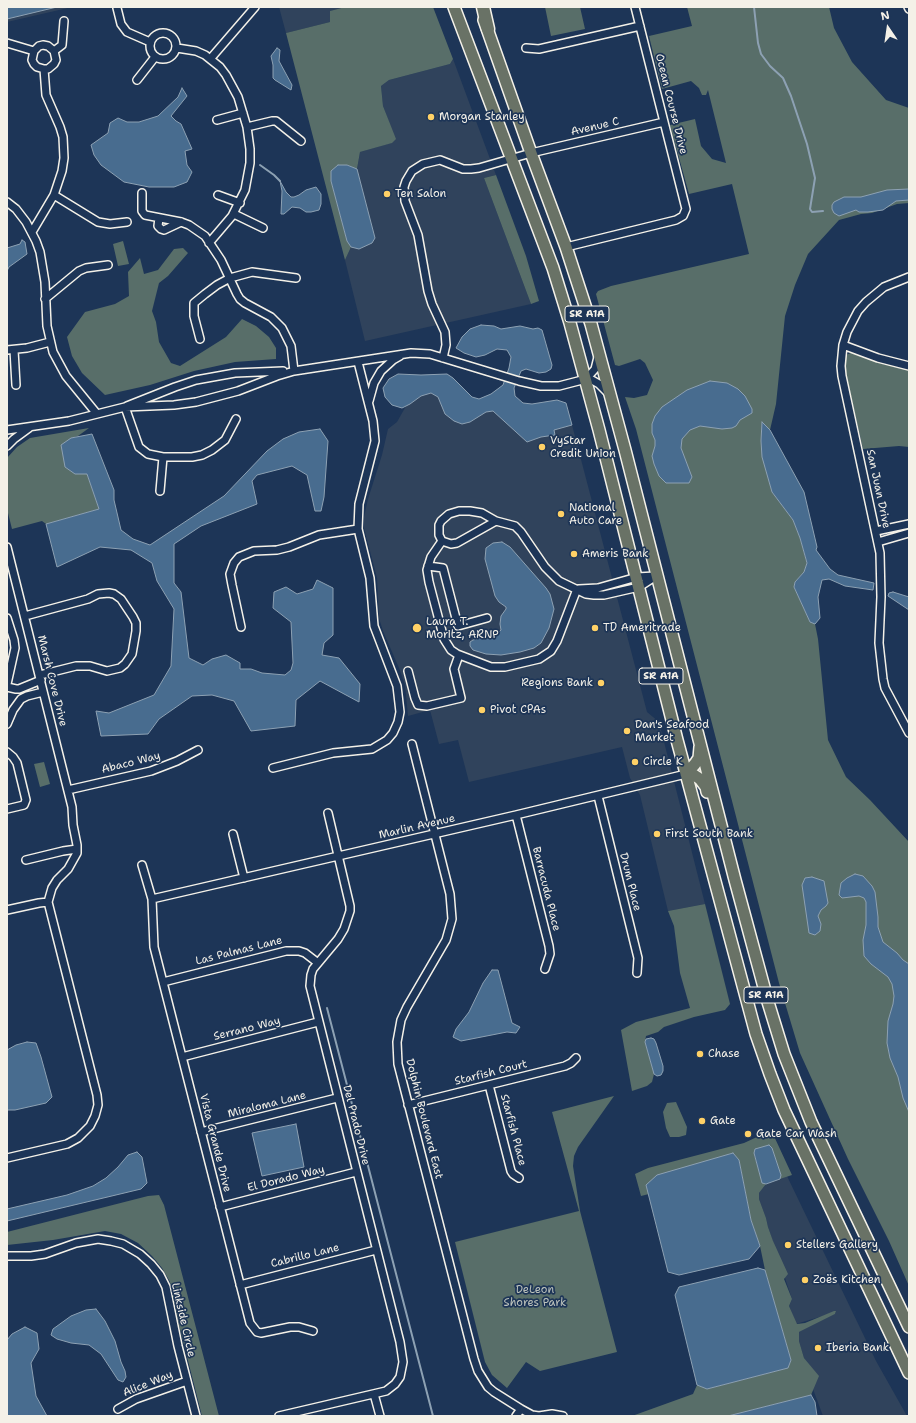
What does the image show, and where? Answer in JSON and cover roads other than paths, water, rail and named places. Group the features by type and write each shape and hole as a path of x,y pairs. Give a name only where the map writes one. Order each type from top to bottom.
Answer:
{"highway":[{"path":"483,7 488,29"}],"main road":[{"name":"SR A1A","path":"454,7 553,268 586,379 686,774 750,1013 770,1074 784,1110 909,1373"},
{"name":"SR A1A","path":"479,7 566,247 599,354 735,880 768,1002 784,1054 795,1085 909,1327"},
{"path":"686,774 699,758 700,744"},
{"path":"686,774 694,775 700,779 706,787 726,864 735,880"}],"street":[{"path":"211,58 255,7"},
{"name":"Ocean Course Drive","path":"566,247 676,220 683,216 686,209 635,7"},
{"path":"117,8 121,24 127,32 150,42"},
{"path":"54,51 59,49 63,42 64,21"},
{"path":"526,48 539,49 640,26"},
{"path":"158,33 168,33 175,39 177,48 175,53 168,58 163,59 156,57 150,49 150,42 158,33"},
{"path":"7,43 34,51"},
{"path":"39,46 48,46 54,51 56,60 48,69 40,69 34,64 32,55 39,46"},
{"path":"177,48 196,51 211,58 220,67 238,98 247,127 250,163 245,190 234,214 222,230 209,243"},
{"path":"137,80 156,57"},
{"path":"32,232 54,195 62,171 65,149 60,127 46,95 44,69"},
{"path":"217,120 243,113"},
{"path":"247,127 276,121 301,141"},
{"name":"Avenue C","path":"443,358 446,345 445,332 432,304 428,291 418,235 405,201 404,194 408,176 417,167 432,161 440,160 463,169 471,169 531,153 664,122"},
{"path":"142,192 142,211 146,215 181,222 197,230 209,243 221,260 240,299 271,317 282,328 291,346 294,371"},
{"path":"54,195 98,222 110,224 127,222"},
{"path":"218,195 240,203"},
{"path":"7,202 20,213 32,232 40,252 43,268 47,326 50,342 59,364 66,376 97,414"},
{"path":"234,214 263,228"},
{"path":"159,218 159,228 164,230 181,222"},
{"path":"45,299 79,271 86,268 108,265"},
{"path":"200,339 194,316 194,303 204,294 230,278 252,272 296,278"},
{"name":"San Juan Drive","path":"909,278 884,287 866,302 853,319 847,332 843,345 841,364 842,376 878,542 882,597 879,643 883,679 885,688 909,733"},
{"path":"16,385 11,350 50,342"},
{"path":"843,345 878,358 909,366"},
{"path":"7,430 31,427 125,407 174,387 208,377 235,373 294,371 403,354 419,353 430,354 541,386 550,387 586,379 596,382 610,396"},
{"path":"369,403 374,383 381,371 393,360 403,354"},
{"path":"586,379 595,369 599,354"},
{"path":"273,768 333,753 372,748 387,740 393,734 398,722 400,706 397,686 374,626 370,578 358,529 357,516 359,504 375,441 373,421 358,362"},
{"path":"125,407 174,405 209,399 238,391 276,376 294,371"},
{"path":"125,407 139,447 148,454 163,457 192,457 202,455 212,450 224,440 236,419"},
{"path":"7,446 31,427"},
{"path":"160,491 163,457"},
{"path":"496,521 457,544 442,541 439,535 438,525 444,517 460,511 478,511 496,521 515,526 552,574 567,586 577,589 598,588 638,582 656,576"},
{"path":"876,531 907,524 908,534 878,542"},
{"path":"241,627 230,574 234,562 254,551 277,550 319,535 358,529"},
{"path":"442,541 431,557 428,566 429,582 444,639 451,650 459,655 491,668 498,668 539,659 545,656 555,646 577,589"},
{"name":"Marsh Cove Drive","path":"7,547 72,807 72,820 77,849"},
{"path":"428,566 443,568 458,626 487,618"},
{"path":"7,618 15,648 7,685 18,689 40,678 76,666 90,666 107,671 120,668 132,654 136,631 134,617 121,599 109,592 104,592 88,599 24,616"},
{"path":"408,671 418,705 427,706 461,698 454,670 459,655"},
{"path":"18,689 21,699"},
{"path":"7,721 16,704 21,699 43,692"},
{"name":"Dolphin Boulevard East","path":"412,744 451,902 452,919 446,940 407,1007 399,1027 397,1057 408,1105 474,1359 481,1378 494,1392 532,1415 539,1416 552,1414 563,1416"},
{"name":"Abaco Way","path":"68,790 151,771 177,761 198,750"},
{"path":"7,752 17,763 26,800 24,805 7,810"},
{"name":"Marlin Avenue","path":"152,899 598,796 686,774"},
{"name":"Drum Place","path":"598,796 638,958 637,973"},
{"name":"Del Prado Drive","path":"279,1416 386,1391 395,1384 400,1377 403,1362 403,1353 337,1098 310,986 311,974 338,939 344,929 350,911 328,813"},
{"name":"Barracuda Place","path":"516,815 549,946 549,962 545,968"},
{"path":"233,834 244,878"},
{"path":"7,1158 68,1144 87,1130 94,1120 98,1105 97,1095 48,902 52,888 57,880 73,863 77,849 26,860"},
{"name":"Vista Grande Drive","path":"142,865 152,899 154,947 250,1323 257,1332 261,1333 290,1327 299,1327 313,1331"},
{"path":"7,910 48,902"},
{"name":"Las Palmas Lane","path":"163,982 286,951 299,951 318,963"},
{"name":"Serrano Way","path":"182,1058 318,1022"},
{"name":"Starfish Court","path":"408,1105 566,1066 576,1058"},
{"name":"Starfish Place","path":"490,1085 511,1171 519,1178"},
{"name":"Miraloma Lane","path":"201,1132 337,1098"},
{"name":"El Dorado Way","path":"220,1207 356,1172"},
{"name":"Linkside Circle","path":"7,1256 31,1256 45,1254 76,1243 98,1239 123,1244 140,1254 160,1275 166,1286 178,1346 196,1416"},
{"name":"Cabrillo Lane","path":"240,1285 376,1250"},
{"name":"Alice Way","path":"118,1409 136,1399 187,1381"},
{"path":"374,1394 380,1416"},
{"path":"516,1416 521,1409"}],"waterway":[{"path":"754,7 758,43 761,54 770,66 783,78 791,96 807,144 815,178 810,209 812,212 823,211"},
{"path":"260,165 280,181"},
{"path":"327,1008 433,1416"}],"place":[{"name":"Morgan Stanley","path":"431,117"},
{"name":"Ten Salon","path":"387,194"},
{"name":"VyStar Credit Union","path":"542,447"},
{"name":"National Auto Care","path":"561,514"},
{"name":"Ameris Bank","path":"574,554"},
{"name":"Laura T. Moritz, ARNP","path":"417,628"},
{"name":"TD Ameritrade","path":"595,628"},
{"name":"Regions Bank","path":"601,683"},
{"name":"Pivot CPAs","path":"482,710"},
{"name":"Dan's Seafood Market","path":"627,731"},
{"name":"Circle K","path":"635,762"},
{"name":"First South Bank","path":"657,834"},
{"name":"Chase","path":"700,1054"},
{"name":"Gate","path":"702,1121"},
{"name":"Gate Car Wash","path":"748,1134"},
{"name":"Stellers Gallery","path":"788,1245"},
{"name":"Zoës Kitchen","path":"805,1280"},
{"name":"Iberia Bank","path":"818,1348"}],"park label":[{"name":"DeLeon Shores Park","path":"535,1296"}]}
